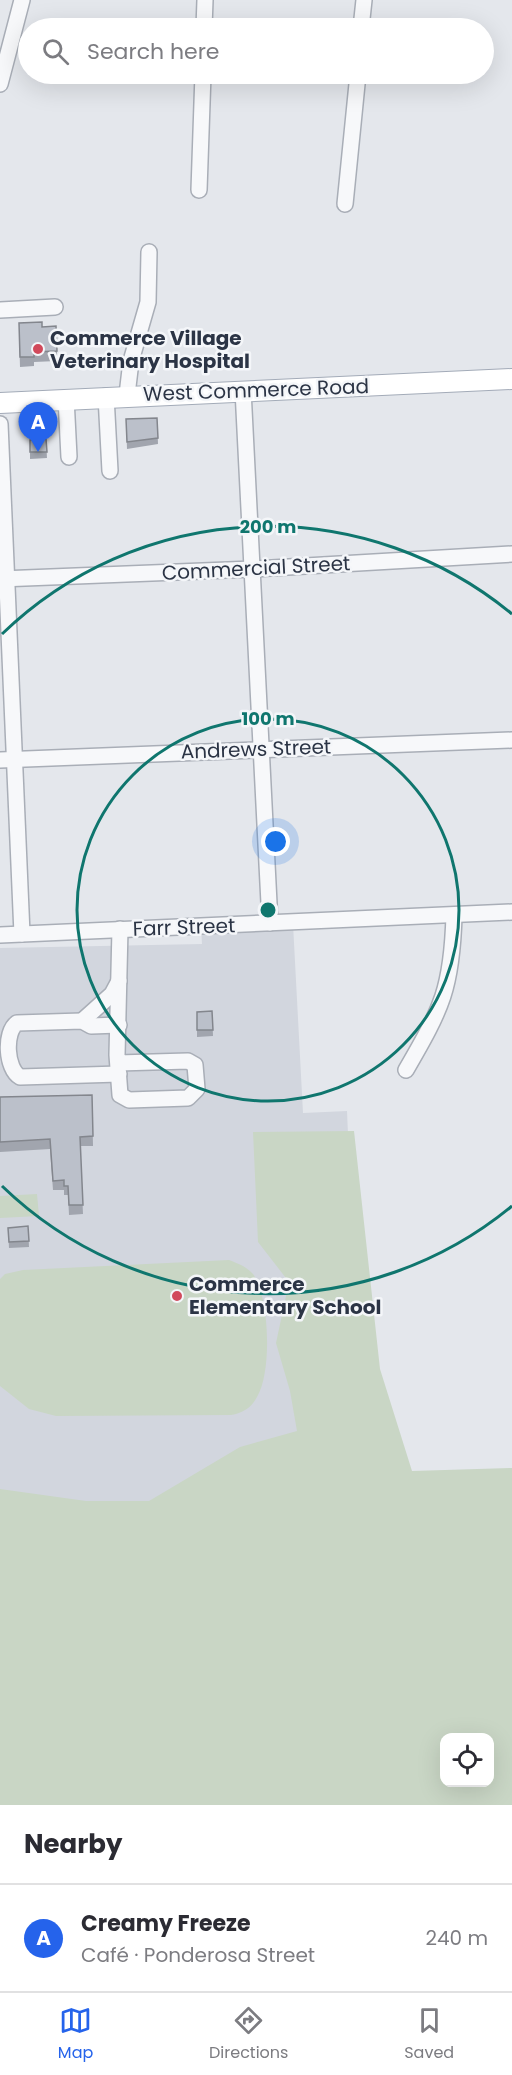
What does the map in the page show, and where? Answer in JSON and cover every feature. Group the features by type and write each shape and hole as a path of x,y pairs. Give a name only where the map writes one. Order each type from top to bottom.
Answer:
{"main road":[{"name":"West Commerce Road","path":"0,403 105,396 512,379"}],"street":[{"path":"0,84 22,0"},
{"path":"204,18 205,0"},
{"path":"362,18 364,0"},
{"path":"199,190 203,84"},
{"path":"345,204 357,84"},
{"path":"127,395 131,361 148,302 149,252"},
{"path":"0,310 55,307"},
{"path":"243,390 270,923"},
{"path":"105,396 110,471"},
{"path":"66,398 69,457"},
{"path":"0,424 7,760 22,934"},
{"name":"Commercial Street","path":"4,579 253,569 512,554"},
{"name":"Andrews Street","path":"7,760 262,748 512,740"},
{"name":"Farr Street","path":"0,935 512,912"},
{"path":"406,1070 433,1024 447,988 454,915"},
{"path":"119,1025 91,1026 82,1021 14,1025 10,1033 12,1071 25,1078 118,1069 188,1061 195,1065 197,1089 188,1098 129,1100 120,1095 118,1069 119,1025 120,929"},
{"path":"82,1021 112,994 119,981"}],"shaded area":[{"name":"Commerce Elementary School","path":"293,924 303,1113 347,1111 363,1484 512,1479 512,1805 0,1805 0,948 202,944 201,928"}],"green space":[{"path":"354,1131 380,1369 412,1471 512,1468 512,1805 0,1805 0,1489 86,1501 149,1501 240,1447 297,1431 290,1391 276,1343 289,1282 258,1242 253,1132"},
{"path":"37,1194 39,1216 0,1218 0,1196"},
{"path":"229,1260 245,1267 253,1274 259,1285 266,1317 267,1354 262,1386 255,1401 243,1411 231,1415 56,1416 29,1409 0,1386 0,1279 5,1274 23,1270"}],"building":[{"name":"Commerce Village Veterinary Hospital","path":"42,322 42,327 56,326 57,351 34,352 34,357 20,357 19,323"},
{"path":"157,418 158,438 127,442 126,419"},
{"path":"46,439 47,452 30,452 30,440"},
{"path":"212,1011 213,1030 197,1030 197,1012"},
{"path":"92,1095 93,1136 80,1137 83,1205 69,1205 68,1186 64,1186 64,1180 53,1181 50,1139 0,1142 0,1097"},
{"path":"28,1226 29,1241 9,1242 8,1228"}],"place":[{"name":"Commerce Village Veterinary Hospital","path":"38,349"},
{"name":"Creamy Freeze","path":"38,452"},
{"name":"Commerce Elementary School","path":"177,1296"}]}
